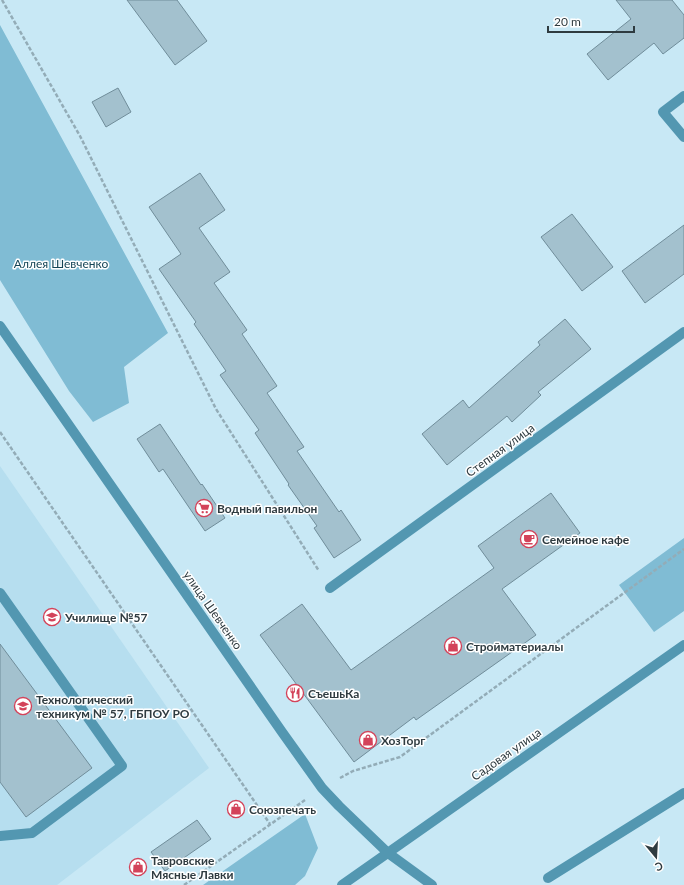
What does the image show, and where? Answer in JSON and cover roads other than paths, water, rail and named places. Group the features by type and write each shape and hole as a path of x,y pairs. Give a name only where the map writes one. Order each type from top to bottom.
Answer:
{"street":[{"path":"684,96 663,112 684,137"},
{"name":"улица Шевченко","path":"0,326 322,788 388,853 432,885"},
{"name":"Степная улица","path":"330,588 684,332"},
{"path":"0,593 122,766 32,833 0,836"},
{"name":"Садовая улица","path":"342,885 684,645"},
{"path":"548,878 684,793"}],"place":[{"name":"Водный павильон","path":"204,508"},
{"name":"Семейное кафе","path":"529,539"},
{"name":"Училище №57","path":"52,617"},
{"name":"Стройматериалы","path":"453,646"},
{"name":"СъешьКа","path":"295,693"},
{"name":"Технологический техникум № 57, ГБПОУ РО","path":"23,706"},
{"name":"ХозТорг","path":"368,740"},
{"name":"Союзпечать","path":"236,809"},
{"name":"Тавровские Мясные Лавки","path":"138,867"}],"park label":[{"name":"Аллея Шевченко","path":"61,263"}]}
